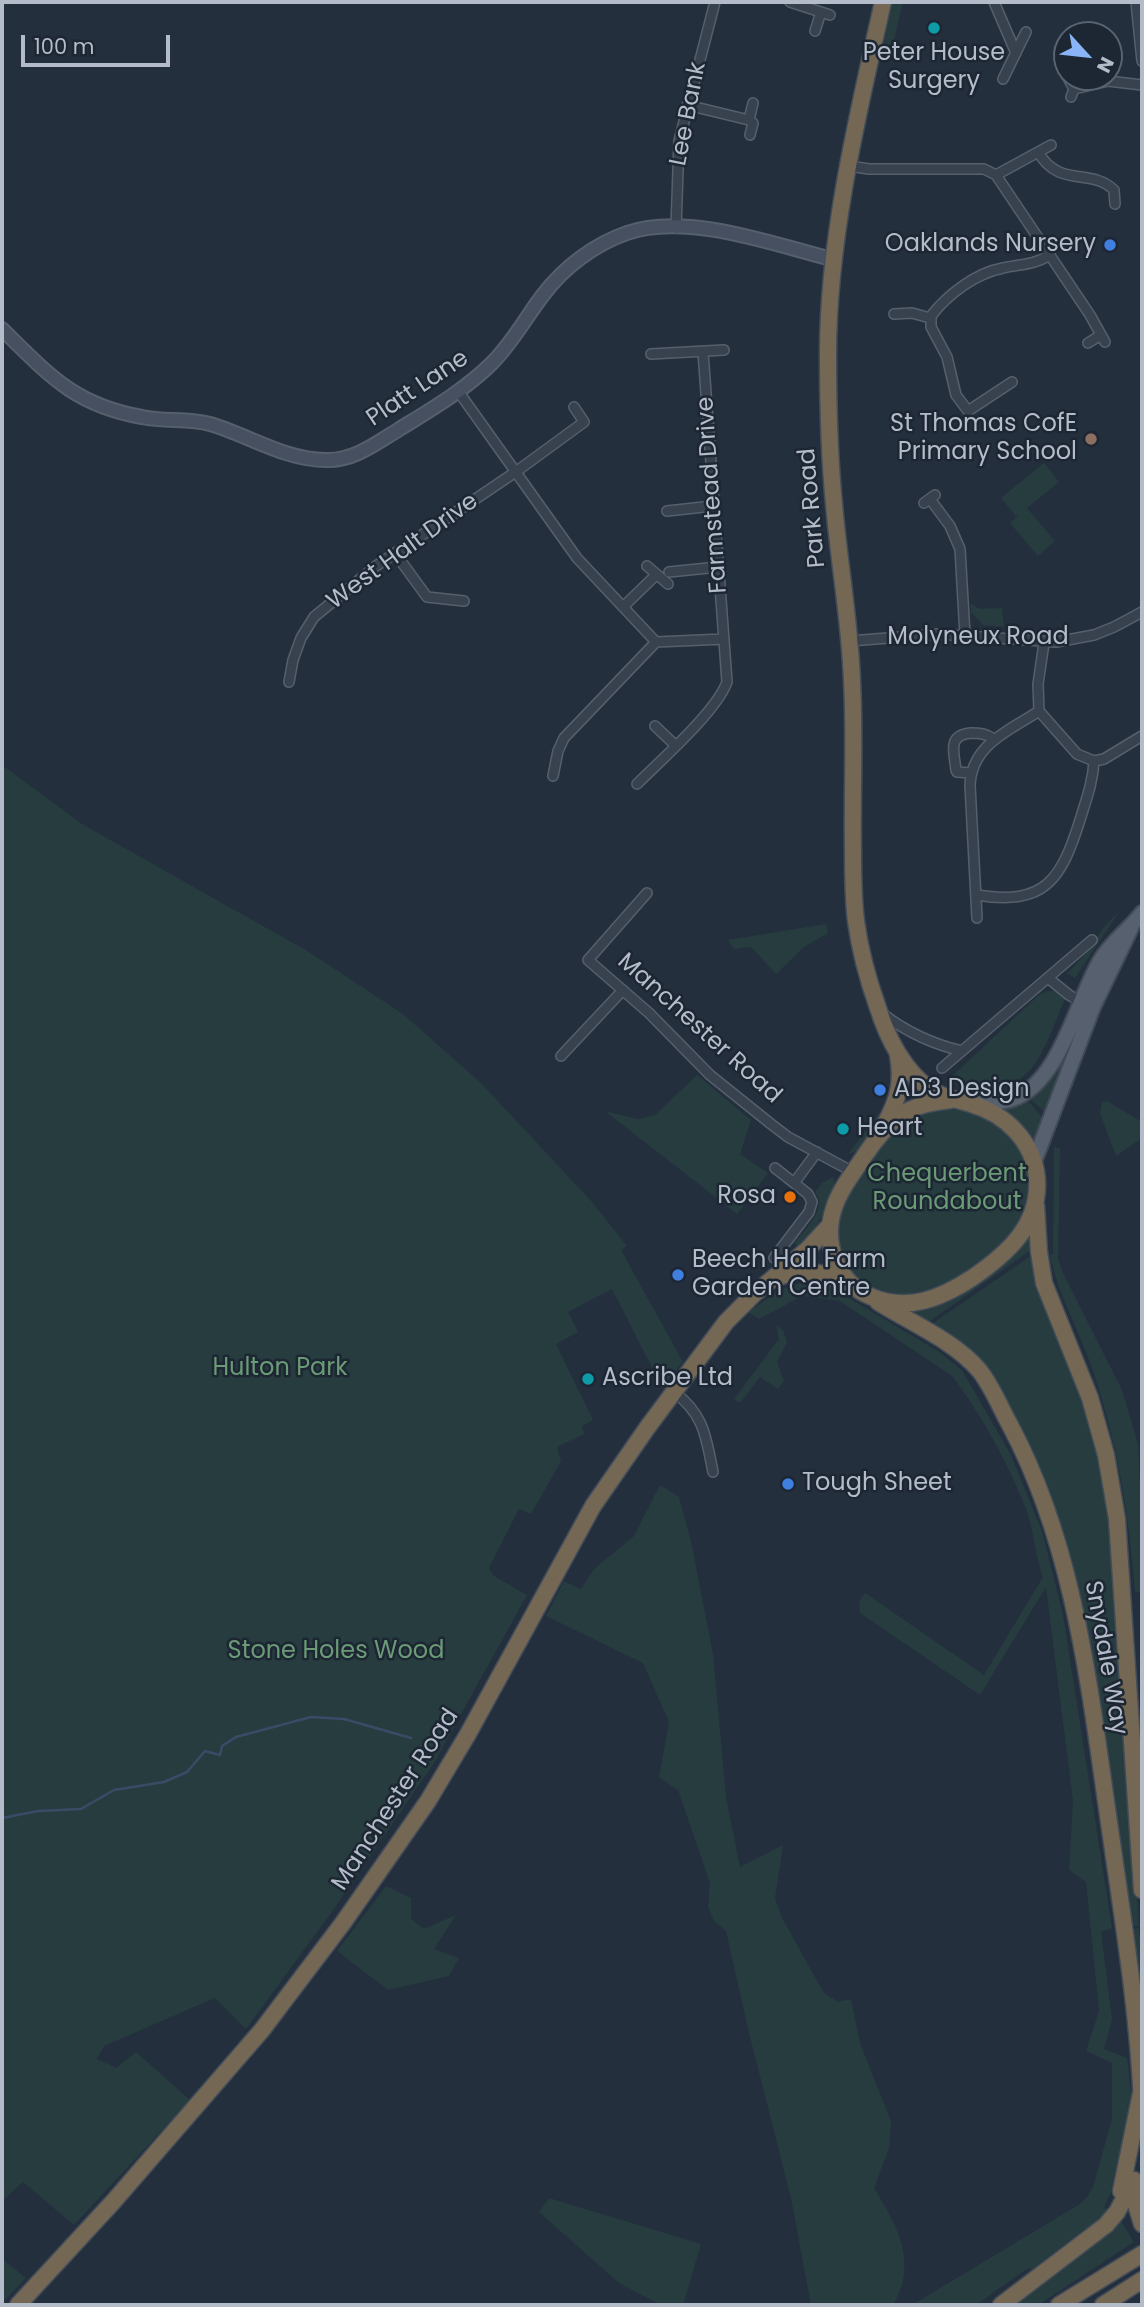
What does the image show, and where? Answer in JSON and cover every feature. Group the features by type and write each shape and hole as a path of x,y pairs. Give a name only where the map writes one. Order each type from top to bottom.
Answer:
{"highway":[{"name":"Park Road","path":"883,2 849,166 835,260 828,350 829,436 834,507 853,683 852,813 856,919 864,965 879,1011 898,1054 921,1082 951,1100"},
{"name":"Park Road","path":"875,1141 898,1099 901,1079 898,1054"},
{"path":"951,1100 989,1110 1004,1119 1026,1144 1037,1178 1036,1199 1022,1233 1011,1248 953,1290 937,1298 920,1303 888,1302 870,1296 853,1286 834,1258 830,1225 841,1191 889,1125 914,1108 951,1100"},
{"name":"Snydale Way","path":"1036,1199 1044,1283 1090,1398 1106,1455 1117,1519 1142,1889"},
{"name":"Manchester Road","path":"18,2305 230,2070 365,1892 446,1771 593,1506 726,1322 808,1249 830,1225"},
{"name":"Manchester Road","path":"765,1285 783,1275 805,1271 827,1275 853,1286"},
{"name":"Snydale Way","path":"870,1296 959,1352 979,1371 1023,1451 1054,1529 1076,1616 1127,1954 1142,2095 1121,2190 1112,2209 1095,2232"},
{"path":"1001,2305 1117,2212 1134,2180 1142,2145"},
{"path":"1134,2180 1135,2201 1142,2224"},
{"path":"1059,2305 1142,2254"},
{"path":"1103,2305 1139,2282"}],"main road":[{"path":"969,1103 1012,1100 1037,1084 1055,1059 1138,918"},
{"path":"1034,1162 1087,1004"}],"street":[{"name":"Lee Bank","path":"677,228 677,160 687,105 715,2"},
{"path":"790,2 825,14 815,31"},
{"path":"993,2 1016,53"},
{"path":"1136,2 1142,61"},
{"path":"1003,79 1027,32"},
{"path":"1123,82 1142,85"},
{"path":"749,120 753,103"},
{"path":"687,105 749,120 753,123 750,135"},
{"path":"996,175 1051,145"},
{"path":"1038,152 1054,170 1107,183 1114,190 1115,204"},
{"path":"849,166 869,169 984,169 996,175 1103,339 1088,343"},
{"name":"Platt Lane","path":"2,329 55,380 86,401 145,418 208,424 262,445 322,460 344,459 357,454 458,391 501,353 543,294 573,264 624,234 647,228 697,228 743,236 835,260"},
{"path":"1012,382 968,411 956,395 947,357 931,327 930,318 969,282 991,271 1031,265 1050,255"},
{"path":"894,314 912,313 930,318"},
{"path":"651,354 724,351"},
{"name":"Farmstead Drive","path":"637,785 724,689 727,682 703,352"},
{"path":"458,391 577,558 656,642"},
{"name":"West Halt Drive","path":"289,682 301,638 314,617 395,553 517,471 584,422 574,407"},
{"path":"674,498 671,510 713,506"},
{"path":"930,499 950,526 960,549 965,635"},
{"path":"395,553 427,597 464,601"},
{"path":"647,566 668,584"},
{"path":"669,572 718,567"},
{"path":"623,607 656,575"},
{"name":"Molyneux Road","path":"850,641 922,634 965,635 1044,643 1094,635 1142,612"},
{"path":"553,776 558,751 564,738 656,642 724,639"},
{"path":"1044,643 1038,684 1039,711 1077,754 1094,761 1113,756 1142,736"},
{"path":"977,918 971,773 975,759 994,740 1039,711"},
{"path":"655,726 675,745"},
{"path":"971,773 957,772 954,743 956,739 963,734 979,733 994,740"},
{"path":"977,895 1012,898 1036,892 1052,880 1071,850 1092,781 1094,761"},
{"name":"Manchester Road","path":"647,893 588,960 649,1013 710,1075 771,1124 853,1172"},
{"path":"942,1069 1092,940"},
{"path":"1048,978 1061,990 1087,1004"},
{"path":"561,1056 623,990"},
{"path":"879,1011 907,1032 927,1042 962,1051"},
{"path":"794,1183 817,1152"},
{"path":"774,1258 811,1207 811,1198 775,1168"},
{"path":"674,1392 692,1407 705,1431 713,1472"}],"green space":[{"path":"892,2 903,2 890,50 883,48"},
{"path":"1044,463 1059,482 1027,508 1055,541 1038,556 1010,523 1019,515 1016,516 1001,498"},
{"path":"971,603 979,609 1002,608 1004,627 983,625 971,612"},
{"name":"Hulton Park","path":"2,765 82,824 309,952 403,1014 481,1083 592,1202 627,1246 621,1250 683,1362 662,1387 612,1289 568,1312 578,1332 556,1344 593,1420 582,1426 584,1434 557,1447 561,1461 531,1514 519,1509 489,1568 494,1576 527,1595 434,1763 331,1913 246,2029 215,1998 104,2046 97,2059 116,2068 136,2052 190,2100 74,2225 23,2182 2,2201"},
{"path":"1119,912 1075,978 1067,973 1082,958 1105,926"},
{"path":"826,924 828,933 804,947 776,974 751,947 734,949 728,940"},
{"path":"1056,991 1065,998 1038,1059 1027,1073 1014,1083 997,1088 975,1087 948,1080 1040,994"},
{"path":"1079,1016 1083,1019 1046,1113 1030,1099 1055,1072"},
{"path":"697,1075 751,1120 740,1154 768,1173 737,1214 605,1111 638,1119 655,1115"},
{"path":"892,1097 881,1123 870,1139 848,1154"},
{"path":"1027,1100 1044,1119 1035,1144 1006,1112 1008,1108"},
{"path":"1107,1101 1142,1122 1142,1138 1116,1156 1100,1113 1102,1102"},
{"name":"Chequerbent Roundabout","path":"942,1109 966,1111 1003,1130 1016,1146 1025,1164 1028,1184 1025,1206 1016,1228 999,1248 947,1283 911,1295 876,1290 854,1274 846,1263 839,1238 842,1210 859,1178 897,1129 915,1116"},
{"path":"1054,1147 1060,1149 1058,1259 1122,1390 1138,1444 1142,1592 1135,1592 1126,1507 1102,1399 1088,1356 1058,1285 1050,1255 1053,1254"},
{"path":"833,1177 834,1187 820,1219 799,1248 794,1243 809,1225 819,1205 815,1192 822,1183"},
{"path":"1032,1235 1034,1248 927,1323 906,1311 947,1303 1014,1256"},
{"path":"1032,1255 1037,1286 1085,1404 1113,1529 1139,1926 1129,1927 1076,1593 999,1390 929,1326"},
{"path":"808,1281 827,1285 938,1351 962,1370 1011,1455 1042,1531 1063,1615 1112,1928 1101,1932 1112,2019 1104,2049 1127,2058 1131,2093 1111,2192 1104,2207 1108,2210 1088,2232 1085,2229 1032,2269 1028,2268 976,2305 912,2305 1080,2204 1093,2187 1112,2119 1112,2063 1086,2051 1099,2011 1086,1882 1069,1870 1073,1801 1046,1587 980,1695 860,1613 859,1602 865,1593 984,1675 1043,1577 1029,1517 1019,1492 994,1440 952,1376 840,1301 802,1296 759,1319 748,1312 782,1289"},
{"path":"776,1325 783,1330 787,1342 777,1362 784,1381 778,1389 760,1377 740,1403 734,1399 779,1339"},
{"path":"660,1485 679,1497 691,1541 713,1654 726,1797 740,1867 783,1845 775,1898 782,1918 824,1993 838,2002 851,1999 860,2043 891,2121 889,2148 874,2188 898,2231 904,2255 902,2283 893,2305 811,2305 791,2198 726,1931 714,1921 708,1907 710,1883 678,1790 659,1777 669,1722 643,1663 546,1616 564,1581 581,1589 594,1569 634,1536"},
{"path":"386,1886 411,1898 411,1919 424,1929 456,1915 434,1949 459,1958 449,1976 388,1990 337,1951"},
{"path":"1139,1928 1142,1965 1142,2034 1129,1930"},
{"path":"549,2198 701,2244 683,2305 661,2305 619,2283 539,2212"},
{"path":"1119,2218 1134,2242 1038,2305 1010,2305"},
{"path":"2,2259 26,2278 2,2303"}],"waterway":[{"path":"2,1818 38,1811 81,1809 114,1790 164,1782 187,1772 205,1751 220,1755 222,1746 236,1737 311,1717 344,1719 411,1738"}],"place":[{"name":"Peter House Surgery","path":"934,28"},
{"name":"Oaklands Nursery","path":"1110,245"},
{"name":"St Thomas CofE Primary School","path":"1091,439"},
{"name":"AD3 Design","path":"880,1090"},
{"name":"Heart","path":"843,1129"},
{"name":"Rosa","path":"790,1197"},
{"name":"Beech Hall Farm Garden Centre","path":"678,1275"},
{"name":"Ascribe Ltd","path":"588,1379"},
{"name":"Tough Sheet","path":"788,1484"}],"park label":[{"name":"Stone Holes Wood","path":"336,1652"}]}
